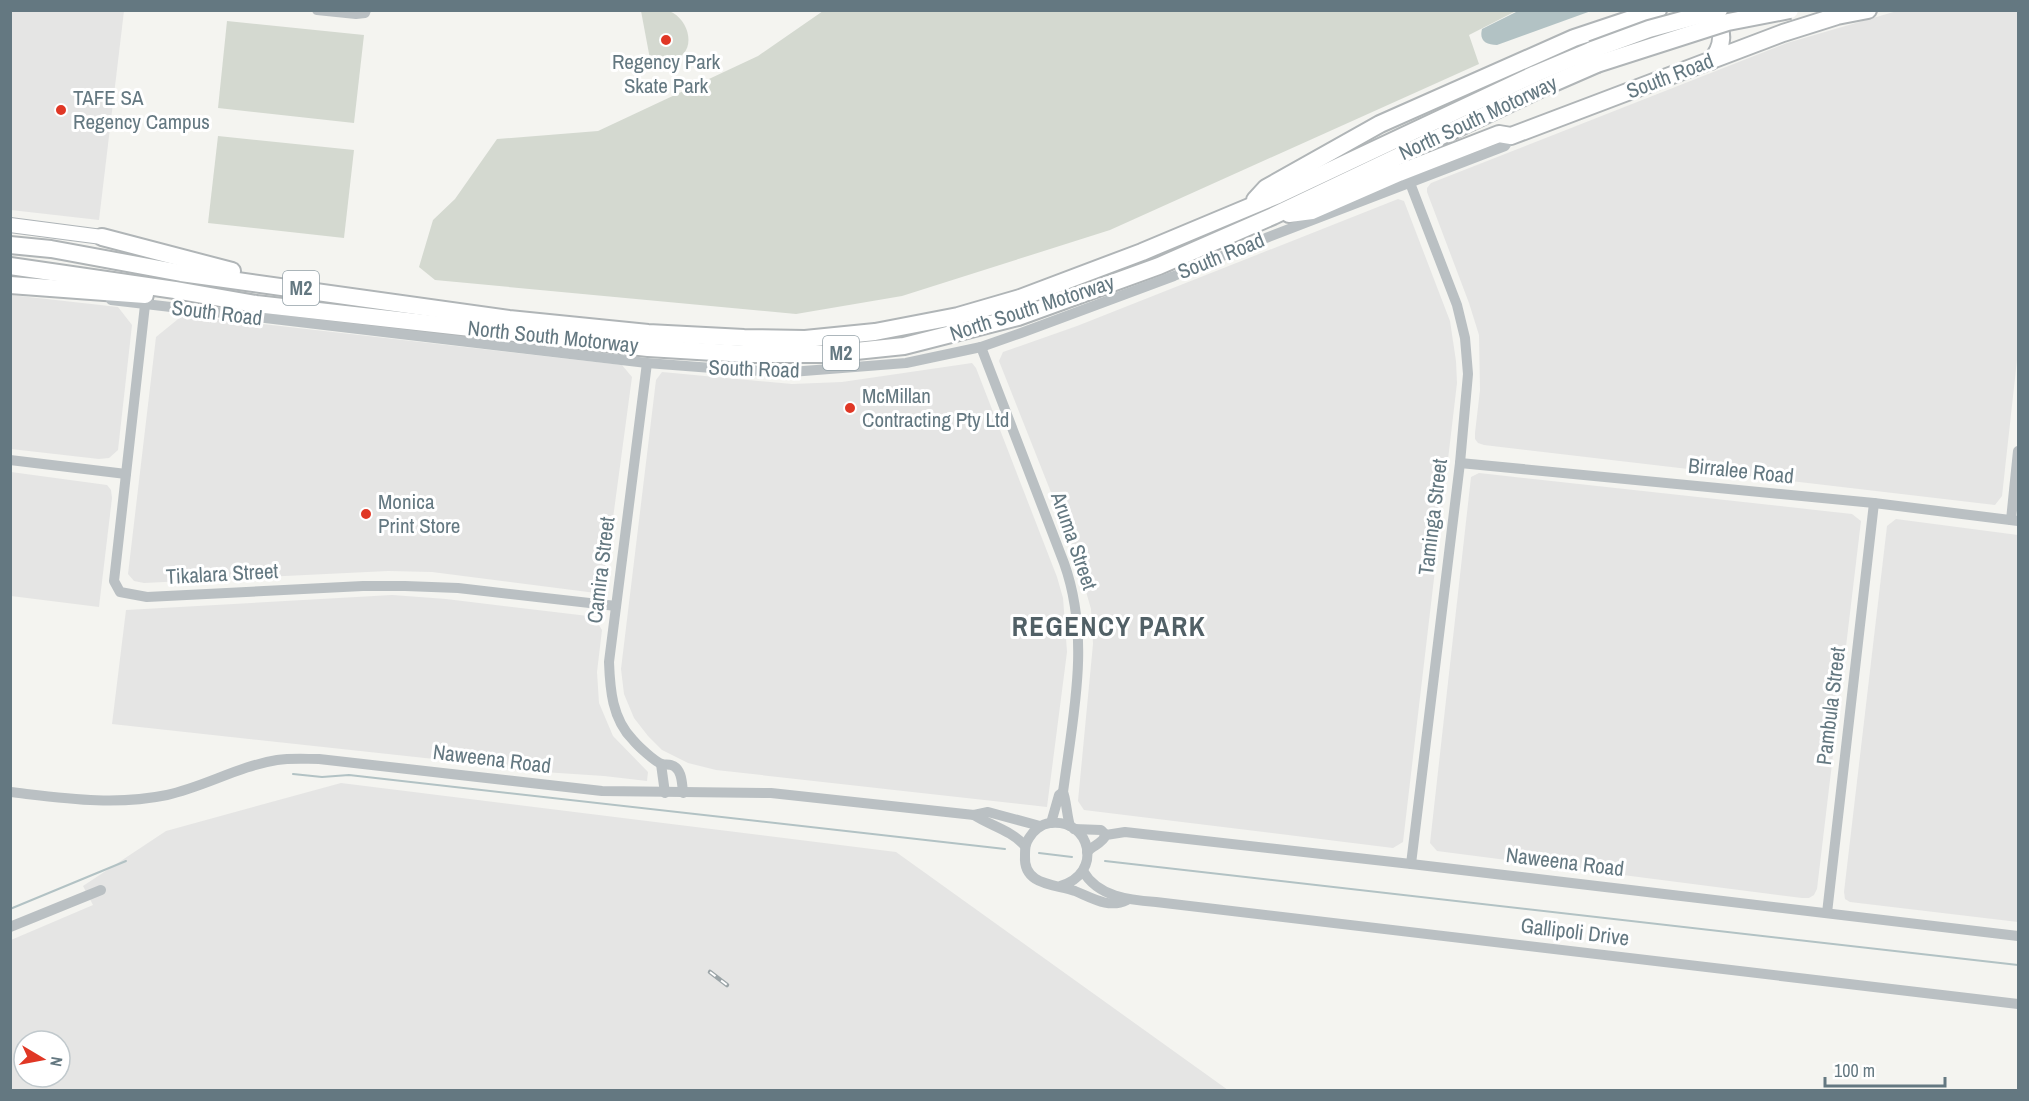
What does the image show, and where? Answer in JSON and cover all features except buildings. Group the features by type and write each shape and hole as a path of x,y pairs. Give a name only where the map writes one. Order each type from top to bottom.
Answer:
{"highway":[{"path":"1249,208 1266,188 1380,124 1560,44 1658,10"},
{"path":"1707,10 1719,23 1722,33 1721,44 1711,61"},
{"name":"North South Motorway","path":"10,266 256,304 648,348 747,354 827,354 904,346 1018,317 1159,266 1273,216 1542,88 1594,57 1649,29 1719,10"},
{"path":"1711,61 1752,42 1765,26 1770,10"},
{"path":"1779,10 1785,16 1801,19 1851,13"},
{"name":"North South Motorway","path":"10,245 51,249 181,273 287,286 509,319 626,331 805,339 875,332 958,316 1020,298 1142,252 1249,208 1535,74 1728,22 1790,10"},
{"name":"South Road","path":"1511,136 1783,33 1851,13"},
{"path":"1273,216 1312,211 1399,173 1499,135 1511,136"},
{"name":"M2","path":"102,237 287,286"},
{"path":"10,286 256,304"}],"main road":[{"name":"M2","path":"10,225 102,237"}],"street":[{"path":"317,10 356,14 365,13 366,10"},
{"name":"South Road","path":"10,286 145,305 647,363 791,372 906,363 981,347 1174,276 1505,146 1511,136"},
{"name":"Taminga Street","path":"1410,183 1457,305 1466,338 1468,374 1460,463 1411,864"},
{"name":"Tikalara Street","path":"145,305 114,581 120,592 147,597 405,586 458,588 616,606"},
{"name":"Aruma Street","path":"981,347 1071,582 1080,642 1063,792 1066,813 1072,827"},
{"name":"Camira Street","path":"647,363 609,662 610,687 615,709 632,740 662,764 671,764 677,768 682,778 683,793"},
{"path":"2015,520 2019,451"},
{"path":"10,460 126,474"},
{"name":"Birralee Road","path":"1460,463 1874,503 2015,520"},
{"name":"Pambula Street","path":"1827,913 1874,503"},
{"name":"Naweena Road","path":"10,792 87,801 131,801 169,795 277,760 297,759 344,761 602,791 771,793 974,815 988,812 1046,825"},
{"path":"662,764 666,793"},
{"name":"Aruma Street","path":"1046,825 1059,795 1063,792"},
{"name":"Naweena Road","path":"974,815 1012,834 1025,846"},
{"path":"1061,823 1072,827 1081,835 1087,852 1083,871 1077,879 1060,886 1041,883 1033,878 1024,861 1025,846 1032,833 1046,825 1061,823"},
{"name":"Naweena Road","path":"1072,827 1101,830 1106,836 1125,832 2019,936"},
{"path":"1087,852 1103,842 1106,836"},
{"name":"Gallipoli Drive","path":"1083,871 1090,882 1098,888 1127,900 2019,1004"},
{"name":"Gallipoli Drive","path":"1060,886 1100,901 1118,905 1127,900"},
{"path":"10,927 101,890"}],"shaded area":[{"name":"Regency Park Skate Park","path":"666,10 682,21 686,28 688,44 681,56 667,61 650,59 641,11"},
{"path":"1520,10 1591,11 1497,45 1484,42 1482,29"},
{"name":"TAFE SA Regency Campus","path":"11,11 124,11 99,220 11,210"},
{"path":"823,11 1516,11 1469,35 1479,64 1110,230 902,296 796,314 435,280 419,267 433,220 455,199 497,139 598,131 758,56"},
{"path":"1897,11 2018,11 2018,351 2002,496 1995,505 1478,443 1475,433 1480,390 1479,335 1427,192 1431,183 1787,43"},
{"path":"227,21 364,35 354,123 218,108"},
{"path":"218,136 354,150 344,238 208,223"},
{"path":"1398,199 1404,201 1450,321 1457,383 1403,842 1393,848 1084,810 1078,801 1093,644 1091,609 1075,553 999,361 1003,352 1077,326"},
{"path":"11,295 118,307 132,325 118,450 109,458 99,459 11,449"},
{"path":"183,315 622,365 632,377 604,585 596,593 432,572 388,571 144,583 134,581 128,574 156,337"},
{"path":"972,363 976,368 1057,577 1063,598 1067,652 1047,807 716,770 688,763 662,750 634,718 624,694 621,669 656,380 662,372 792,384 842,382"},
{"path":"11,472 107,485 111,490 112,498 99,607 11,596"},
{"path":"1479,473 1852,514 1861,521 1817,889 1814,895 1802,898 1437,851 1430,843 1471,477"},
{"path":"1896,519 2018,535 2018,922 1850,902 1845,899 1887,526"},
{"path":"392,595 446,599 588,616 595,619 602,630 597,672 599,703 613,736 648,772 647,781 513,770 471,763 112,724 126,610"},
{"path":"341,783 896,852 1228,1090 11,1090 11,940 93,905 83,886 166,831"}],"waterway":[{"path":"293,774 322,777 349,775 1005,849"},
{"path":"1039,853 1072,857"},
{"path":"10,909 126,861"},
{"path":"1105,861 2018,965"}],"railway":[{"path":"710,972 727,985"}],"place":[{"name":"Regency Park Skate Park","path":"666,40"},
{"name":"TAFE SA Regency Campus","path":"61,110"},
{"name":"McMillan Contracting Pty Ltd","path":"850,408"},
{"name":"Monica Print Store","path":"366,514"}],"district":[{"name":"REGENCY PARK","path":"1109,627"}]}
